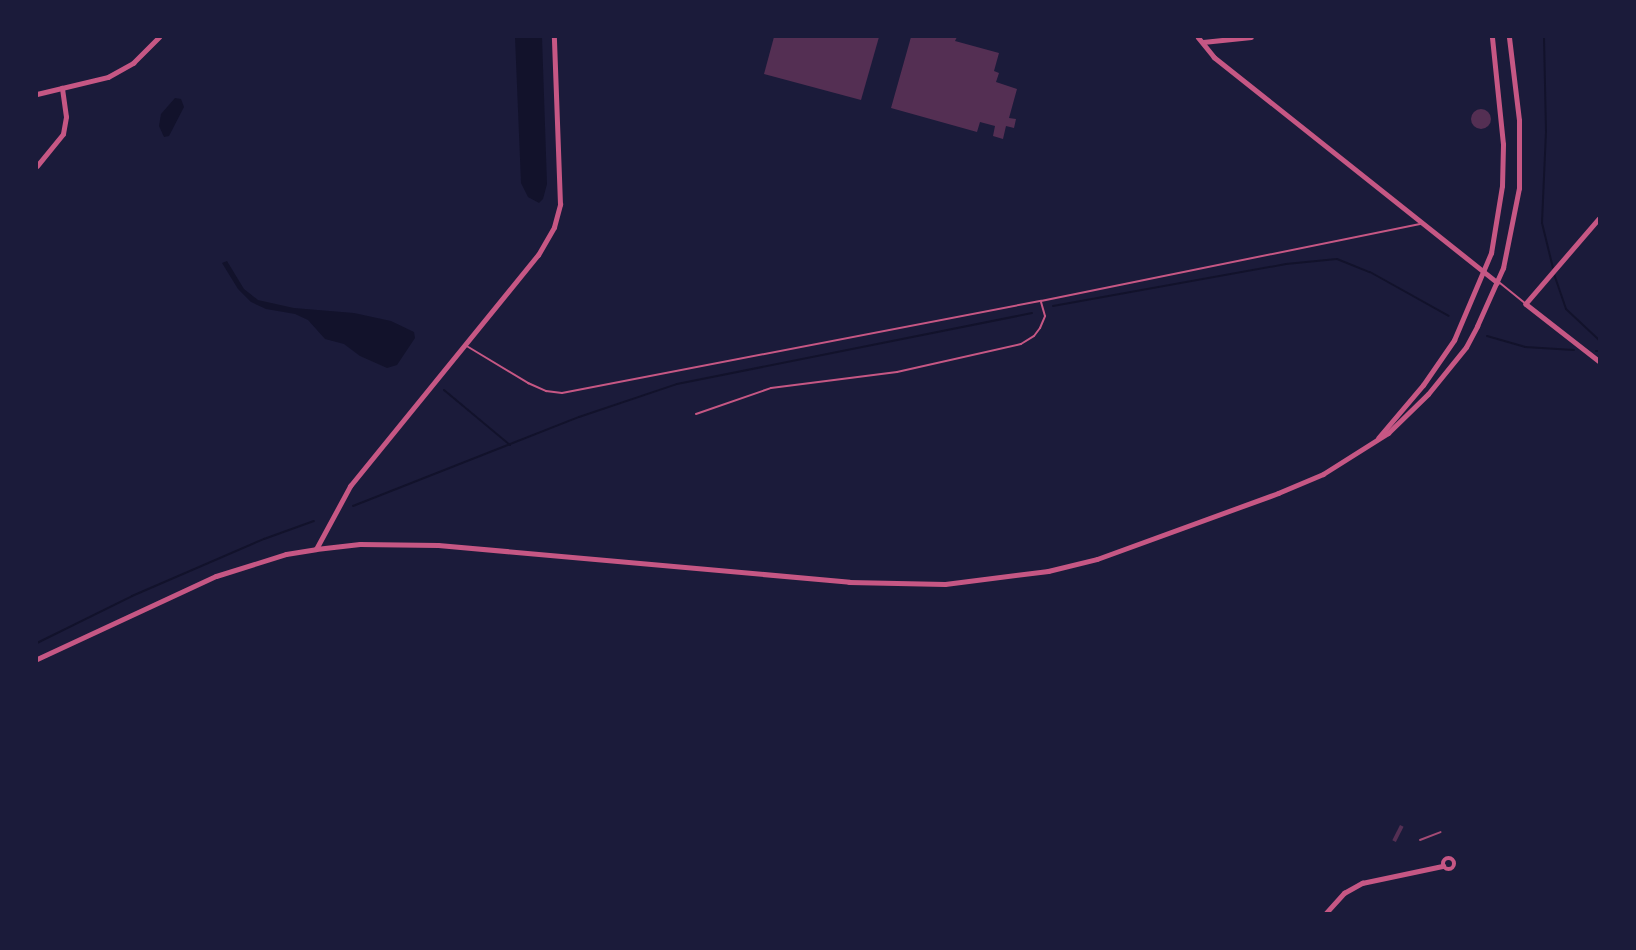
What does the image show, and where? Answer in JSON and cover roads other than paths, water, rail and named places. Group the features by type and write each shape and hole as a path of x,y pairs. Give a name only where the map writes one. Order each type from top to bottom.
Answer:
{"street":[{"path":"37,94 108,77 133,63 159,37"},
{"path":"316,549 351,486 538,254 554,227 560,204 554,37"},
{"path":"1198,37 1214,57 1497,282"},
{"path":"1203,43 1251,37"},
{"path":"1378,438 1441,361 1461,328 1485,272 1494,241 1502,186 1503,129 1492,37"},
{"path":"37,659 216,576 274,557 316,549 360,544 438,545 899,585 992,580 1097,559 1171,534 1323,474 1378,438 1411,412 1466,347 1497,282 1512,231 1521,172 1519,120 1508,37"},
{"path":"37,166 53,151 63,134 66,117 62,88"},
{"path":"1599,221 1526,304 1599,361"},
{"path":"1326,913 1345,893 1362,883 1443,866"}],"lane":[{"path":"464,345 528,383 546,391 562,393 1041,301 1424,223"},
{"path":"1497,282 1526,304"},
{"path":"696,414 771,387 897,372 1021,344 1034,336 1043,322 1041,301"}],"waterway":[{"path":"1544,37 1546,131 1542,223 1553,268"},
{"path":"1053,306 1286,264 1337,259 1370,272 1449,316"},
{"path":"1554,274 1566,309 1599,340"},
{"path":"353,506 579,417 677,384 1032,313"},
{"path":"1487,336 1525,347 1574,350"},
{"path":"444,390 510,445"},
{"path":"37,643 132,596 264,539 314,521"}],"railway":[{"path":"1420,840 1441,832"}]}
